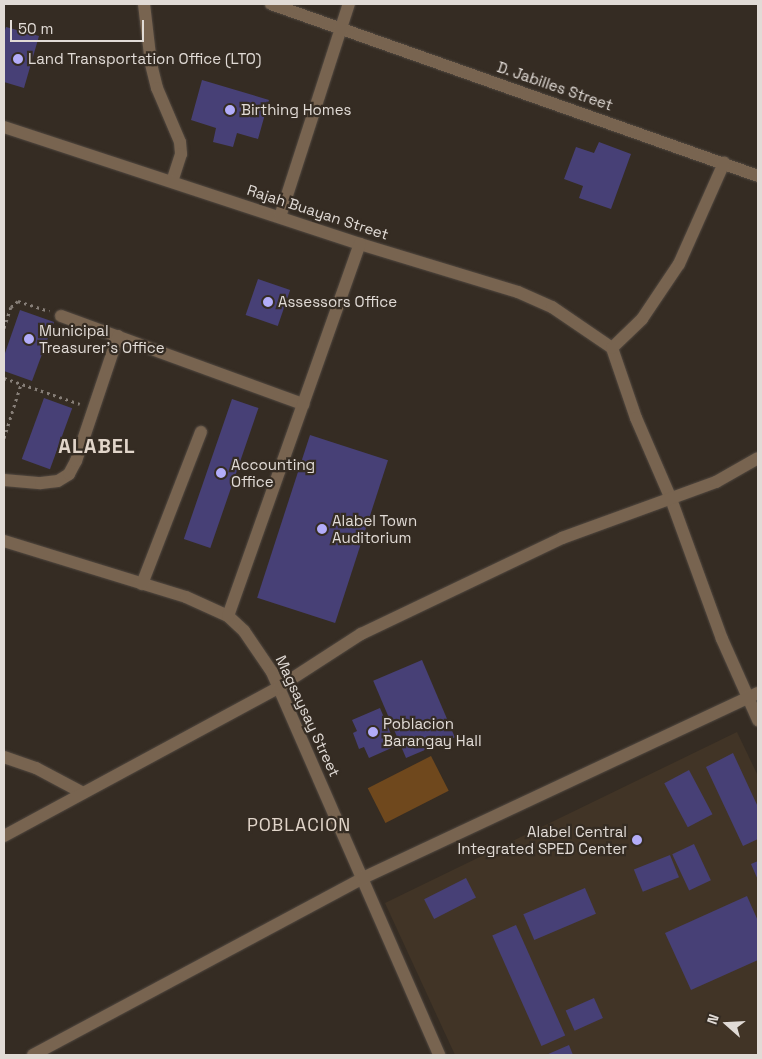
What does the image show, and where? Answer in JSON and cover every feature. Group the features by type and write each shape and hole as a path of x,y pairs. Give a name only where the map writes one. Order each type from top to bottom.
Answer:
{"street":[{"path":"144,4 149,55 157,88 180,142 180,154 172,182"},
{"name":"D. Jabilles Street","path":"271,4 758,176"},
{"path":"280,217 349,4"},
{"name":"Rajah Buayan Street","path":"4,127 360,244 518,292 552,307 612,348"},
{"path":"724,163 674,272 642,319 612,348 636,418 671,499 722,639 753,696 758,720"},
{"path":"228,616 360,244"},
{"path":"61,316 303,404"},
{"path":"4,480 41,484 58,481 69,474 76,461 118,336"},
{"path":"142,584 200,432"},
{"path":"4,836 279,687 361,634 562,538 716,482 758,458"},
{"name":"Magsaysay Street","path":"4,541 193,600 228,616 258,650 279,687 439,1055"},
{"path":"33,1055 363,878 753,696"},
{"path":"4,758 36,768 83,793"}],"path":[{"path":"4,328 11,307 18,301 61,316"},
{"path":"4,378 93,408"},
{"path":"4,438 22,384"}],"shaded area":[{"name":"Alabel Central Integrated SPED Center","path":"737,732 758,776 758,1055 455,1055 385,903"},
{"path":"431,756 449,791 385,823 368,788"}],"building":[{"name":"Land Transportation Office (LTO)","path":"6,27 39,36 24,88 4,82 4,34"},
{"name":"Birthing Homes","path":"202,80 269,100 258,139 237,133 233,147 213,142 216,128 191,120"},
{"path":"599,142 631,154 611,209 579,198 583,186 564,179 576,147 594,153"},
{"name":"Assessors Office","path":"258,279 290,290 278,326 246,315"},
{"name":"Municipal Treasurer's Office","path":"20,310 54,322 32,381 4,371 4,356"},
{"path":"44,398 72,408 50,469 22,459"},
{"name":"Accounting Office","path":"232,399 258,408 210,548 184,539"},
{"name":"Alabel Town Auditorium","path":"310,435 388,460 335,623 257,598"},
{"path":"422,660 455,737 406,758 373,681"},
{"name":"Poblacion Barangay Hall","path":"380,708 396,746 369,758 364,747 359,749 353,733 357,731 352,720"},
{"path":"733,753 758,807 758,839 743,846 706,767"},
{"path":"689,770 712,814 688,827 664,783"},
{"path":"694,844 711,880 689,890 672,854"},
{"path":"670,855 679,877 643,892 634,870"},
{"path":"758,861 758,880 751,864"},
{"path":"466,878 476,898 434,919 424,899"},
{"path":"585,888 596,914 534,940 523,914"},
{"path":"747,896 758,921 758,960 691,990 665,933"},
{"path":"516,925 565,1036 541,1046 492,936"},
{"path":"594,998 603,1018 575,1031 566,1011"},
{"path":"569,1045 573,1055 546,1055"}],"place":[{"name":"Land Transportation Office (LTO)","path":"18,59"},
{"name":"Birthing Homes","path":"230,110"},
{"name":"Assessors Office","path":"268,302"},
{"name":"Municipal Treasurer's Office","path":"29,339"},
{"name":"Accounting Office","path":"221,473"},
{"name":"Alabel Town Auditorium","path":"322,529"},
{"name":"Poblacion Barangay Hall","path":"373,732"},
{"name":"Alabel Central Integrated SPED Center","path":"637,840"}],"district":[{"name":"ALABEL","path":"97,446"},
{"name":"POBLACION","path":"299,825"}]}
